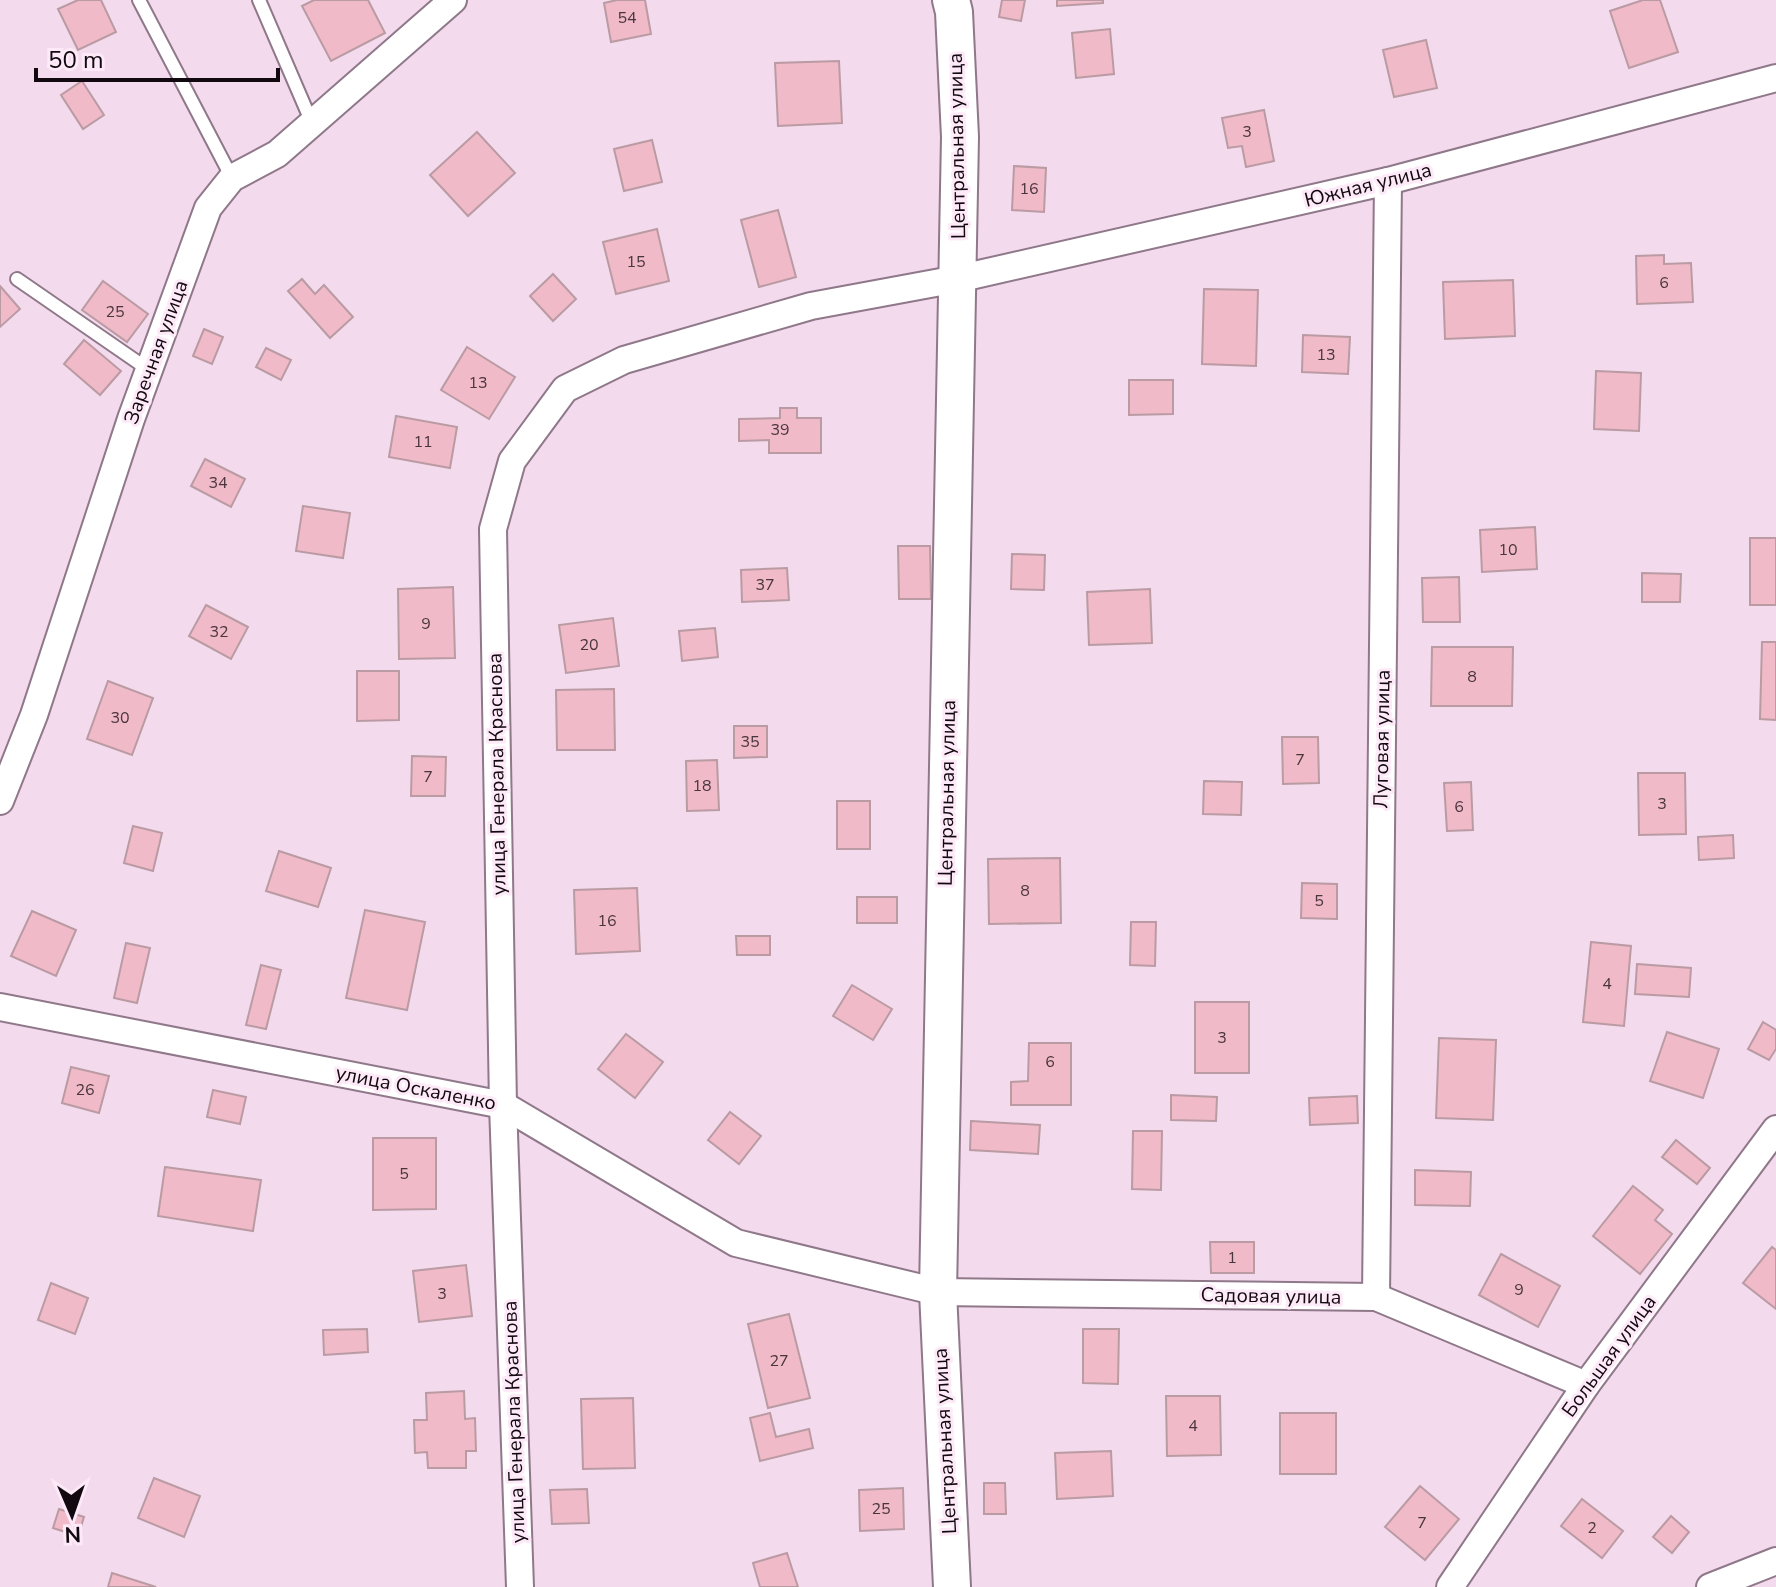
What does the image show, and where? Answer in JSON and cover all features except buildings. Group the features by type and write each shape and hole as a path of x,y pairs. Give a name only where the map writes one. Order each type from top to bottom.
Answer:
{"street":[{"name":"Заречная улица","path":"0,801 34,715 149,370 208,208 232,178 277,154 453,0"},
{"name":"Центральная улица","path":"951,0 960,137 938,1292 952,1587"},
{"name":"Южная улица","path":"957,279 1388,181 1776,78"},
{"name":"Луговая улица","path":"1376,1297 1388,181"},
{"name":"улица Генерала Краснова","path":"520,1587 503,1105 493,529 512,461 565,389 624,360 811,306 957,279"},
{"name":"улица Оскаленко","path":"0,1007 503,1105 736,1243 938,1292"},
{"name":"Большая улица","path":"1450,1587 1586,1385 1776,1129"},
{"name":"Садовая улица","path":"938,1292 1376,1297 1586,1385"},
{"path":"1710,1587 1776,1561"}],"lane":[{"path":"139,0 232,178"},
{"path":"259,0 312,123"},
{"path":"17,279 149,370"}]}
